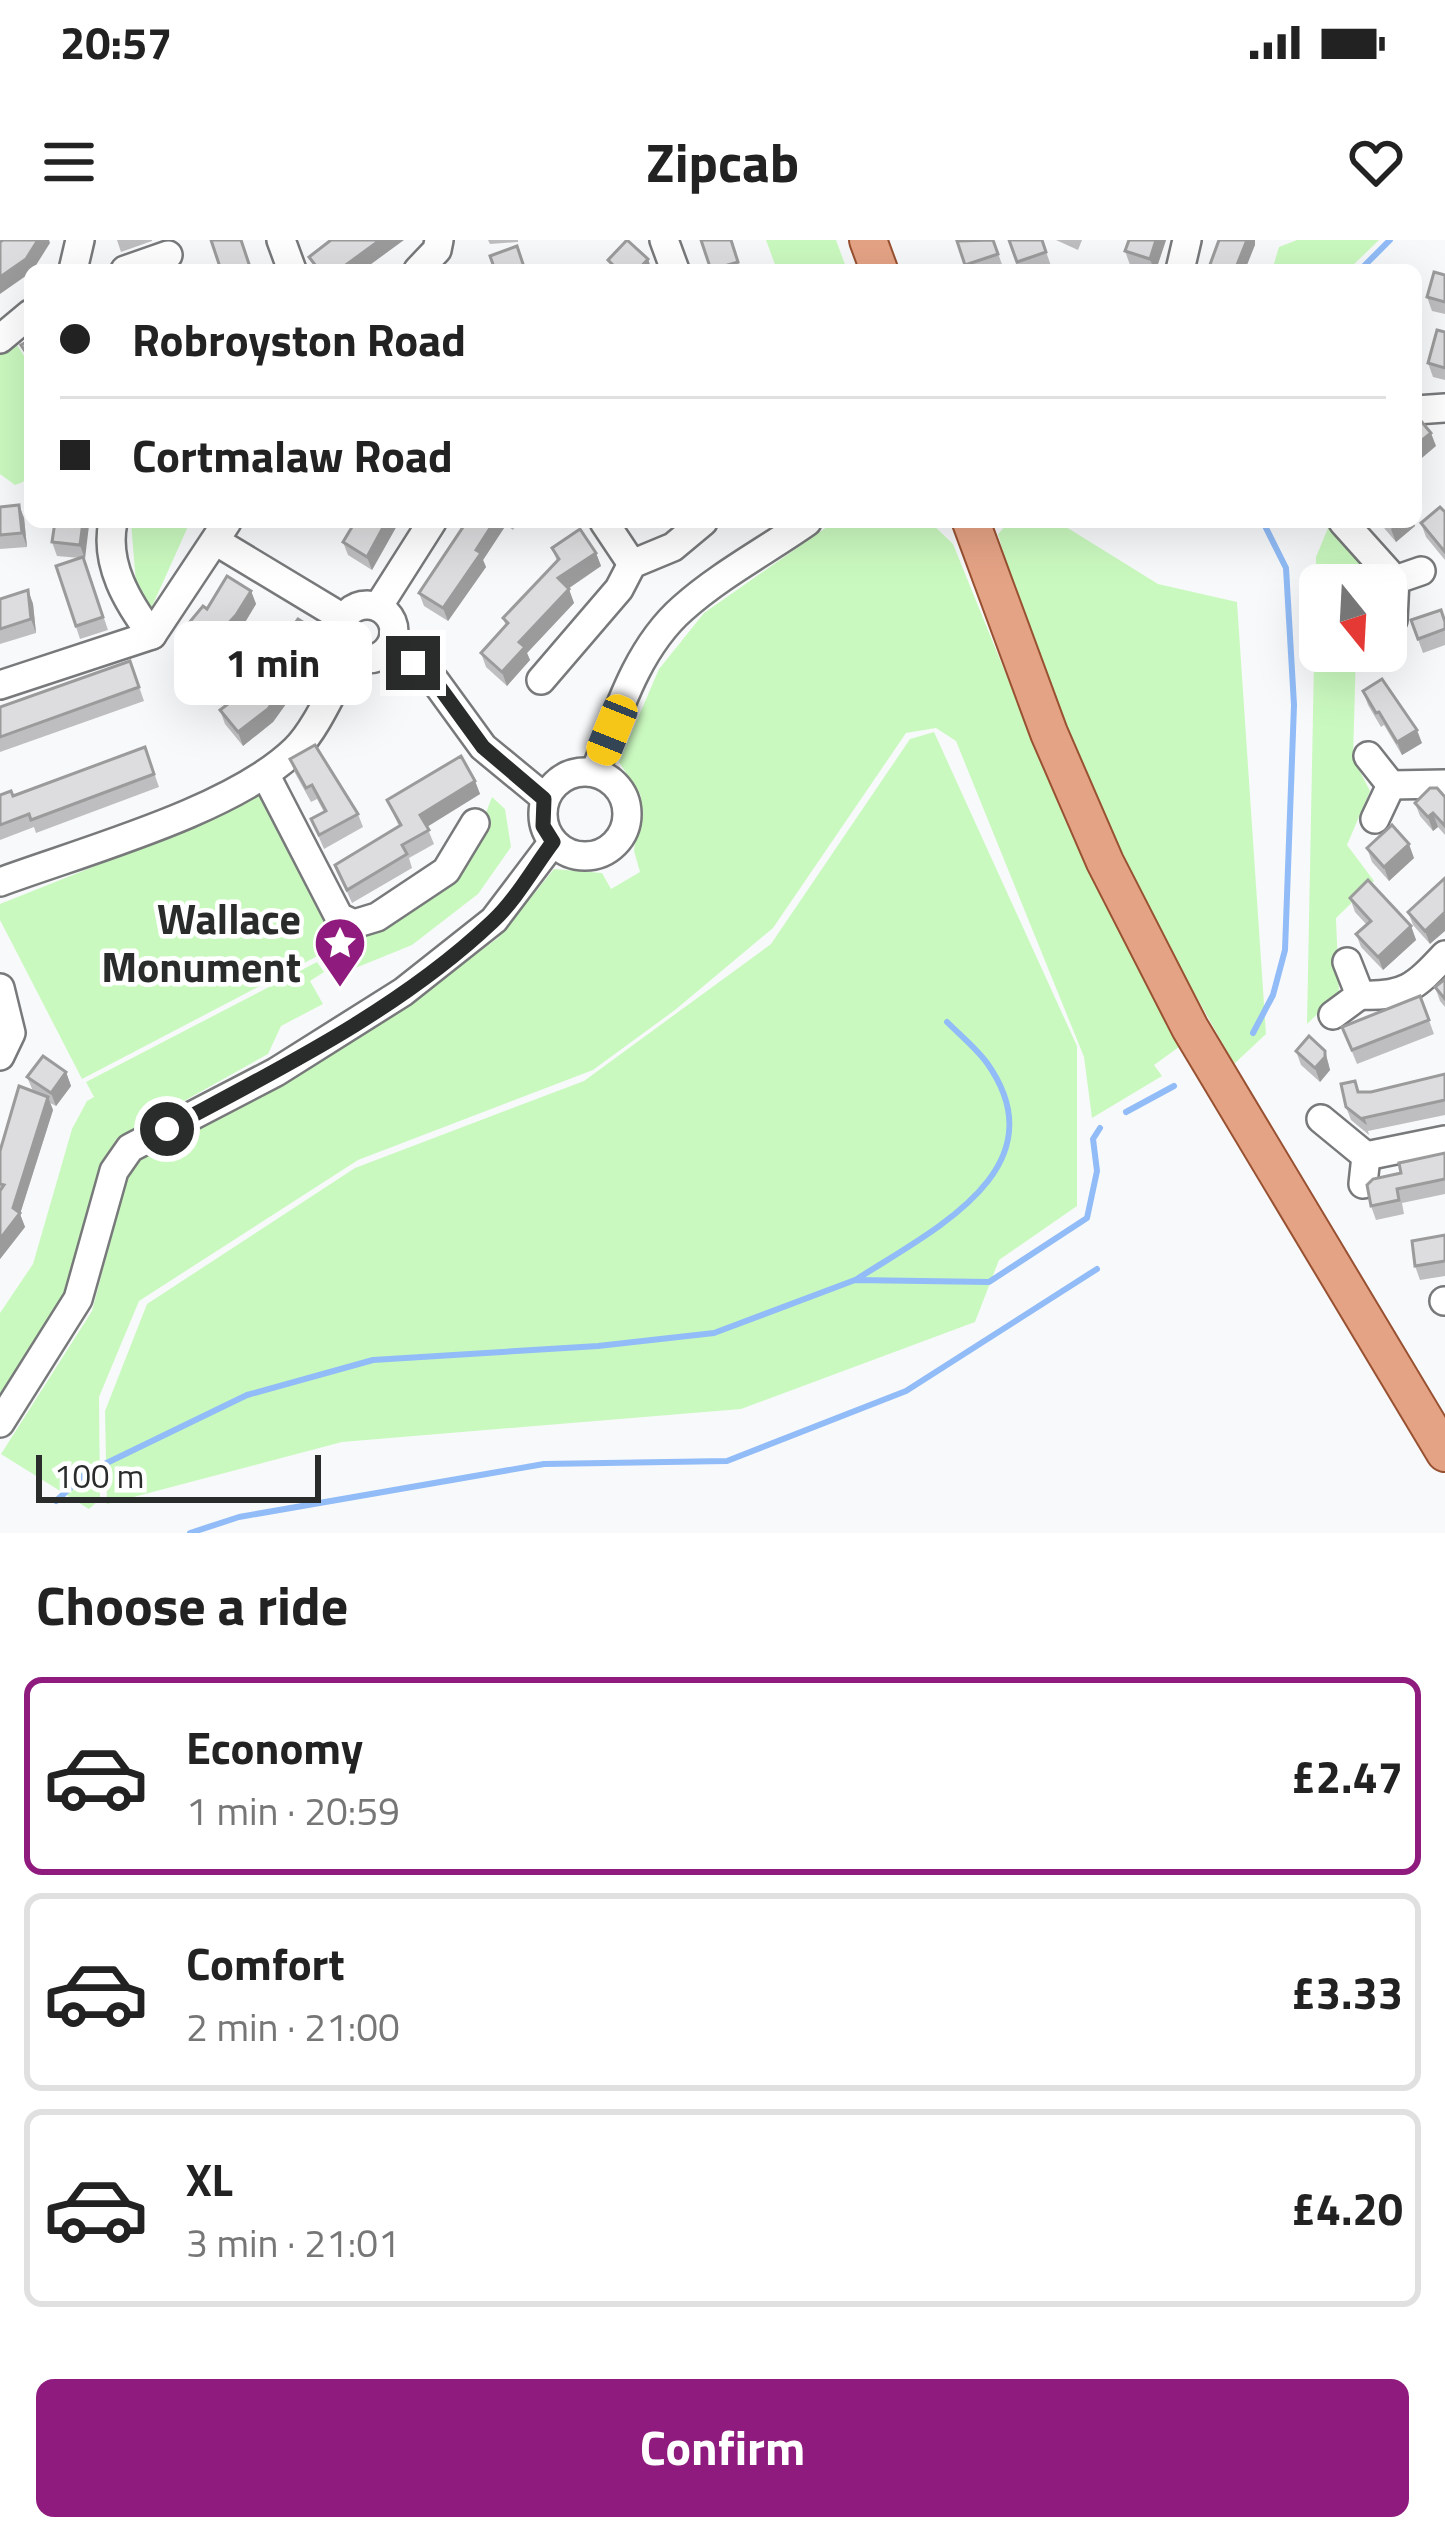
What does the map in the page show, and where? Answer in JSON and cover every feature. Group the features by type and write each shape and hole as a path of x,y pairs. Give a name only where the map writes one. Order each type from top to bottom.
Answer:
{"main road":[{"path":"973,528 1049,733 1115,882 1190,1028 1445,1453"}],"street":[{"path":"141,264 167,255"},
{"path":"0,339 24,319"},
{"path":"112,528 109,541 126,602 152,635"},
{"path":"378,607 428,528"},
{"path":"608,528 632,564"},
{"path":"541,680 619,589 632,564 673,547 696,528"},
{"path":"595,772 639,668 682,608 798,528"},
{"path":"1350,528 1394,564"},
{"path":"0,685 152,635 222,532 343,618"},
{"path":"362,605 378,607 394,627 391,645 370,659 352,655 341,642 343,618 362,605"},
{"path":"391,645 435,681 483,747 544,799"},
{"path":"0,882 236,792 265,774 298,747 352,655"},
{"path":"1368,756 1391,785"},
{"path":"595,772 614,783 627,808 627,820 616,844 584,857 573,856 553,842 543,826 544,799 556,781 570,774 595,772"},
{"path":"265,774 338,917 354,924 377,917 446,871 476,823"},
{"path":"1391,785 1445,784"},
{"path":"1375,819 1391,785"},
{"path":"0,1424 78,1299 114,1171 130,1148 276,1072 403,992 494,920 553,842"},
{"path":"1333,1015 1360,995 1390,997 1415,986 1445,956"},
{"path":"1347,962 1360,995"},
{"path":"0,988 10,1033 0,1055"},
{"path":"1321,1119 1364,1170 1445,1140"}],"green space":[{"path":"766,240 836,240 845,264 775,264"},
{"path":"1297,240 1379,240 1354,264 1274,264 1279,247"},
{"path":"15,342 24,356 24,480 15,485 0,474 0,354"},
{"path":"131,528 187,528 150,611 136,583"},
{"path":"825,528 936,528 953,544 1068,827 1179,1047 1154,1065 1162,1076 1092,1118 1084,1057 956,741 936,728 906,733 773,928 675,1010 593,1070 358,1160 139,1301 99,1397 100,1499 89,1509 1,1454 92,1311 129,1170 151,1149 419,996 498,938 554,869 602,873 611,889 640,872 634,851 641,796 619,762 659,669 704,613"},
{"path":"1004,528 1068,528 1158,584 1237,602 1266,1034 1234,1064 1110,842 1020,610 998,534"},
{"path":"1328,528 1364,564 1316,564"},
{"path":"1314,672 1355,672 1353,758 1370,791 1347,845 1374,881 1336,918 1339,993 1307,1024"},
{"path":"934,732 1077,1046 1077,1206 999,1260 975,1322 741,1409 342,1442 107,1504 105,1411 147,1304 355,1168 584,1081 771,944 910,739"},
{"path":"259,794 326,925 344,934 468,860 492,797 505,809 511,847 478,894 412,945 353,969 345,959 337,964 327,951 82,1079 0,920 0,904 183,831"},
{"path":"317,962 324,972 310,981 323,1004 281,1026 268,1054 116,1139 73,1282 0,1394 0,1313 33,1264 72,1129 94,1097 86,1082"}],"building":[{"path":"38,240 26,259 0,277 0,242"},
{"path":"211,240 241,240 249,264 219,264"},
{"path":"331,240 380,240 347,264 314,264 309,257"},
{"path":"627,240 648,259 643,264 608,260"},
{"path":"701,240 731,240 738,262 709,264"},
{"path":"993,240 998,254 965,264 957,241"},
{"path":"1009,240 1042,240 1046,252 1017,262"},
{"path":"1129,240 1156,240 1150,259 1125,251"},
{"path":"1219,240 1247,240 1237,264 1210,264"},
{"path":"517,246 523,264 493,264 490,256"},
{"path":"1434,272 1445,275 1445,302 1427,297"},
{"path":"1437,330 1445,332 1445,368 1428,363"},
{"path":"19,505 22,533 0,535 0,507"},
{"path":"1440,507 1445,512 1445,552 1422,524"},
{"path":"54,528 82,528 80,545 52,542"},
{"path":"351,528 383,528 367,557 343,542"},
{"path":"462,528 490,528 476,550 481,553 443,608 419,593"},
{"path":"580,529 596,553 558,578 569,589 519,642 525,647 502,672 481,653 508,623 503,618 559,559 552,548"},
{"path":"83,557 103,617 76,626 56,566"},
{"path":"227,576 251,591 199,655 178,636 203,606 207,609"},
{"path":"28,590 31,619 0,629 0,599"},
{"path":"1441,610 1445,629 1418,639 1411,620"},
{"path":"298,619 322,634 268,709 238,732 220,710 249,688"},
{"path":"130,661 139,687 0,737 0,707"},
{"path":"1382,679 1417,730 1397,742 1363,691"},
{"path":"315,745 358,814 319,835 311,819 326,811 290,759"},
{"path":"145,747 154,774 31,820 29,814 0,825 0,795 11,791 13,796"},
{"path":"461,756 475,781 420,815 429,830 402,845 407,854 347,890 335,865 401,825 387,800"},
{"path":"1430,788 1437,788 1445,797 1445,826 1415,803"},
{"path":"1392,825 1409,844 1384,867 1367,848"},
{"path":"1445,878 1445,912 1425,931 1408,912"},
{"path":"1368,880 1411,926 1378,957 1356,934 1371,921 1350,898"},
{"path":"1445,979 1445,999 1435,987"},
{"path":"1420,996 1429,1020 1352,1050 1342,1027"},
{"path":"1309,1036 1325,1051 1315,1068 1296,1051"},
{"path":"43,1056 66,1072 51,1093 27,1077"},
{"path":"1445,1074 1445,1100 1364,1121 1346,1107 1341,1084 1355,1081 1358,1092 1371,1092"},
{"path":"19,1086 48,1097 13,1208 20,1213 0,1239 4,1185 0,1184 0,1151"},
{"path":"1445,1153 1445,1179 1397,1189 1399,1200 1371,1206 1367,1185 1373,1179 1401,1173 1399,1163"},
{"path":"1445,1235 1445,1261 1415,1266 1412,1241"}],"waterway":[{"path":"1366,264 1390,240"},
{"path":"1253,1033 1273,995 1285,950 1294,705 1286,568 1266,528"},
{"path":"857,1279 950,1218 978,1193 998,1165 1009,1135 1006,1101 987,1063 947,1022"},
{"path":"1126,1112 1174,1086"},
{"path":"56,1501 86,1473 247,1395 373,1360 598,1346 714,1333 855,1280 989,1282 1087,1218 1097,1171 1093,1139 1100,1128"},
{"path":"190,1533 239,1517 544,1464 727,1461 906,1391 1097,1269"}],"place":[{"name":"Wallace Monument","path":"340,989"}],"route":[{"path":"167,1129 276,1072 403,992 494,920 553,842 543,826 544,799 483,747 435,681 413,663"}]}
